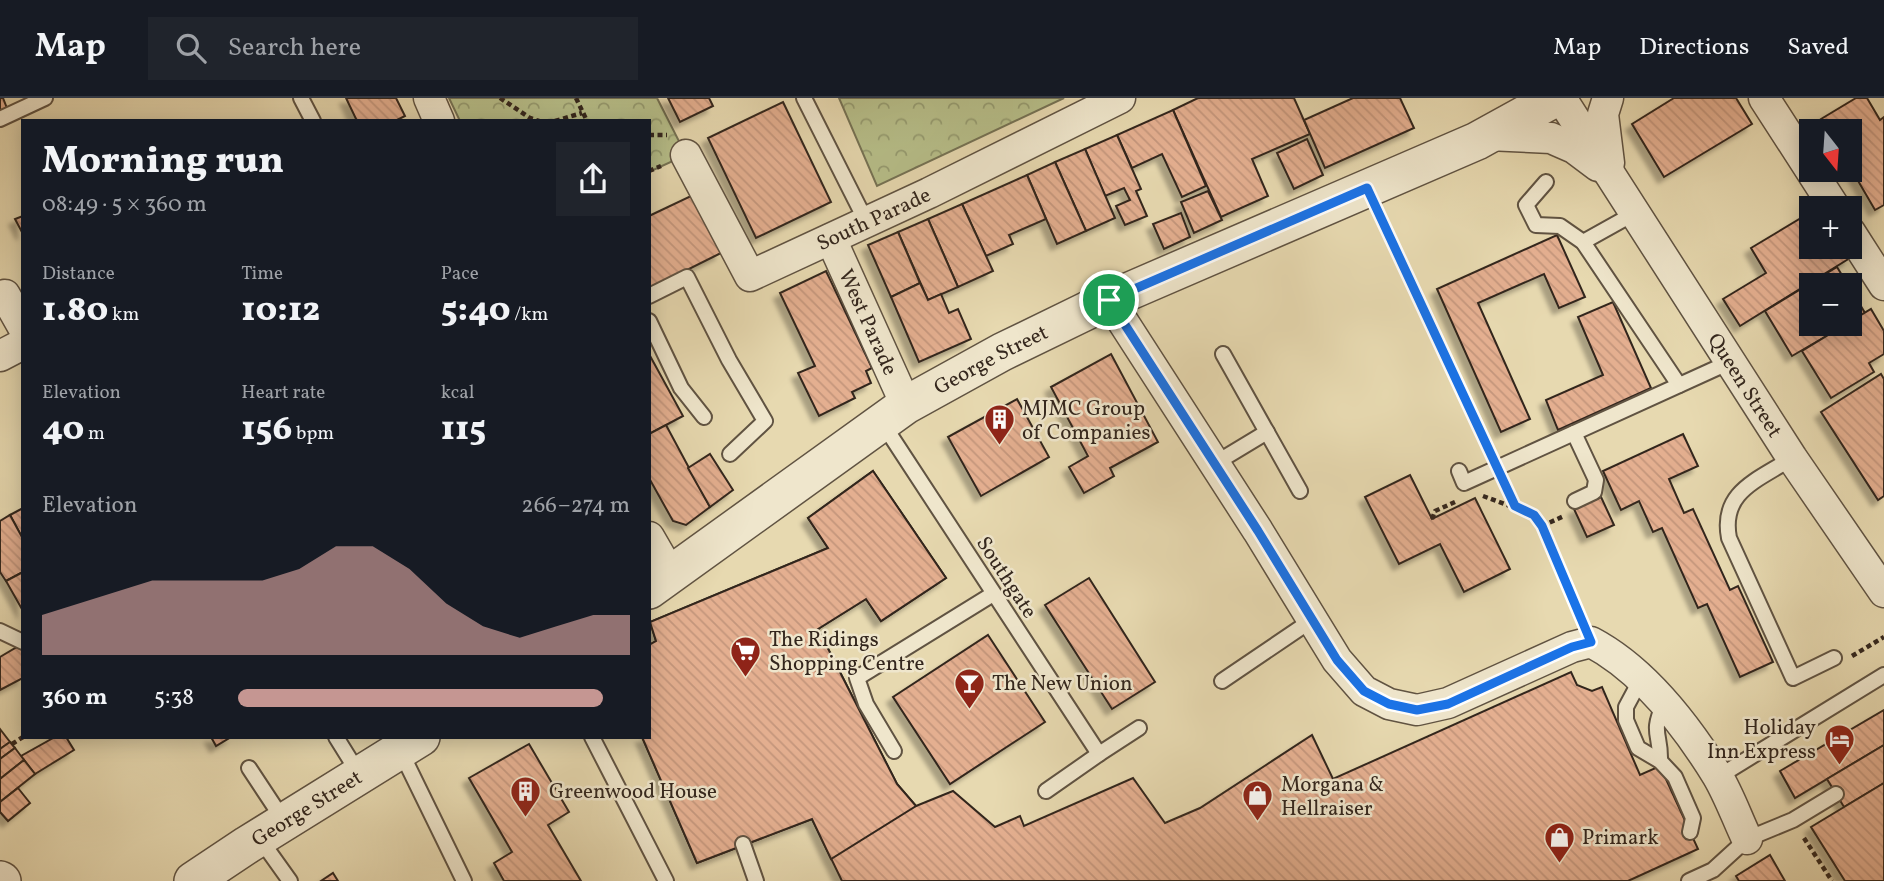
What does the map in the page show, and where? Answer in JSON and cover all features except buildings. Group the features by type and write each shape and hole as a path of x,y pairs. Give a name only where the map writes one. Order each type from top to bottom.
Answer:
{"street":[{"path":"429,98 438,119"},
{"name":"South Parade","path":"680,145 750,276 929,193 1121,98"},
{"name":"George Street","path":"660,582 894,414 1002,352 1109,300 1488,135 1555,98"},
{"name":"Queen Street","path":"1562,98 1792,458 1884,592"},
{"name":"Queen Street","path":"1608,98 1603,114 1612,177"},
{"path":"1764,98 1827,196"},
{"name":"Queen Street","path":"1488,135 1551,138 1574,148 1612,177"},
{"name":"West Parade","path":"831,239 894,414"},
{"path":"1862,251 1884,285"},
{"path":"3,290 21,323"},
{"path":"1109,300 1337,660 1364,691 1389,704 1417,710 1448,704 1572,647 1591,642 1611,653 1641,679 1687,732 1718,777 1747,839"},
{"path":"0,356 21,345"},
{"path":"651,545 660,582"},
{"name":"George Street","path":"193,881 411,743"}],"lane":[{"path":"0,119 45,98"},
{"path":"302,98 312,119"},
{"path":"804,98 866,221"},
{"path":"1546,182 1527,205 1536,225 1560,226 1583,242 1679,385"},
{"path":"1583,242 1635,213"},
{"path":"651,295 687,277 729,360 765,421 730,454"},
{"path":"651,325 681,388 704,417"},
{"path":"1223,354 1300,491"},
{"path":"1459,471 1464,483 1730,362"},
{"name":"Southgate","path":"894,414 993,594 1099,754"},
{"path":"1214,464 1267,432"},
{"path":"1574,433 1596,480 1594,492 1576,501"},
{"path":"1792,458 1740,492 1729,506 1726,524 1729,538 1793,678 1834,658"},
{"path":"894,751 866,704 857,678 993,594"},
{"path":"1222,681 1312,620"},
{"path":"0,631 21,638"},
{"path":"1718,777 1884,675"},
{"path":"1641,679 1626,707 1626,720 1638,748 1660,761 1675,777 1693,818 1690,832"},
{"path":"1660,761 1655,723 1664,704"},
{"path":"1046,791 1139,728"},
{"path":"337,739 359,775"},
{"path":"593,739 666,881"},
{"path":"411,743 464,881"},
{"path":"249,768 289,881"},
{"path":"1689,881 1713,870 1747,839 1793,820 1836,794"},
{"path":"743,844 756,881"}],"path":[{"path":"500,98 533,119"},
{"path":"576,98 586,119"},
{"path":"562,119 582,113"},
{"path":"651,136 680,145"},
{"path":"1367,188 1515,506"},
{"path":"1472,493 1515,506 1534,515 1542,526 1591,642"},
{"path":"1834,658 1839,663 1884,637"},
{"path":"12,744 21,738"},
{"path":"1793,820 1832,881"}],"green space":[{"path":"449,98 657,98 686,155 651,171 651,119 459,119"},
{"path":"839,98 1064,98 877,186"}],"place":[{"name":"MJMC Group of Companies","path":"999,447"},
{"name":"The Ridings Shopping Centre","path":"746,678"},
{"name":"The New Union","path":"969,710"},
{"name":"Holiday Inn Express","path":"1839,766"},
{"name":"Greenwood House","path":"526,818"},
{"name":"Morgana & Hellraiser","path":"1258,823"},
{"name":"Primark","path":"1559,864"}],"route":[{"path":"1367,188 1515,506 1534,515 1542,526 1591,642 1572,647 1448,704 1417,710 1389,704 1364,691 1337,660 1258,531 1109,300 1367,188"}]}
